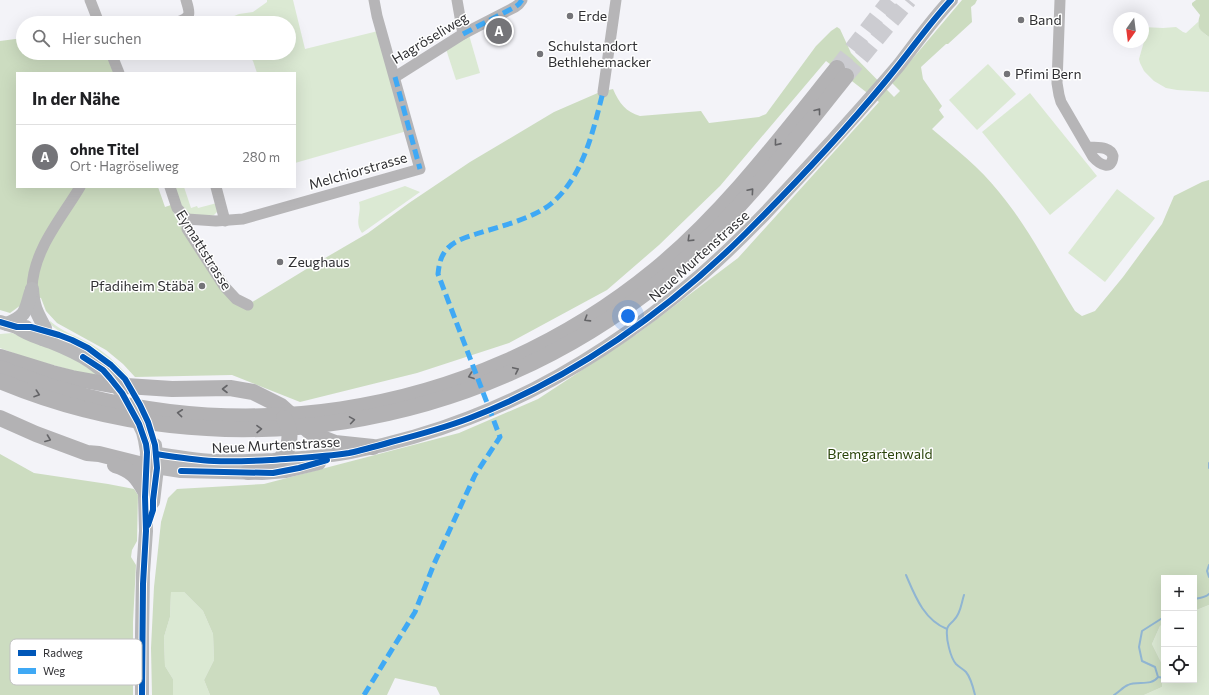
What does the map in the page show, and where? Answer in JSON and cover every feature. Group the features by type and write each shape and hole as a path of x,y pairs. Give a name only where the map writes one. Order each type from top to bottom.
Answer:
{"highway":[{"path":"0,368 48,386 85,397 110,402 162,417 220,428 278,422 313,425 379,415 418,406 456,394 493,380 564,346 600,325 662,279 715,231 773,166 841,72 711,218 654,270 624,294 592,316 558,336 524,353 453,383 377,403 301,415 278,422"},
{"path":"0,357 52,373 94,382 145,388 236,389 253,392 281,406 317,436 335,443 373,447"},
{"path":"0,381 62,402 119,416 162,417"},
{"path":"248,472 272,466 285,453 289,443 290,432 284,417 263,396"},
{"path":"0,418 36,434 87,452 152,460"},
{"path":"87,452 96,459 124,468 133,473 145,491"}],"main road":[{"name":"Neue Murtenstrasse","path":"152,460 182,458 213,461 243,461 311,457 350,452 413,437 455,424 523,395 563,373 590,357 657,310 702,274 732,247 883,84 925,30 951,0"},
{"path":"8,324 20,318 23,314 32,289"},
{"path":"32,289 35,310 45,326 44,335"},
{"path":"8,324 26,333 44,335 83,357 99,367 122,393 139,424 152,460 154,510"},
{"name":"Neue Murtenstrasse","path":"152,460 181,471 273,473 335,458 350,452"},
{"path":"142,695 143,591 146,531 145,491 152,460"},
{"path":"146,531 157,503 160,489 173,475 181,471"}],"street":[{"path":"90,0 96,16"},
{"path":"186,0 189,10 188,16"},
{"name":"Melchiorstrasse","path":"187,220 225,221 253,217 420,169 377,16 374,0"},
{"path":"457,0 463,34"},
{"name":"Hagröseliweg","path":"395,76 463,34 516,7 522,0"},
{"path":"603,92 616,0"},
{"path":"1060,0 1057,89 1061,102 1088,147"},
{"path":"114,60 119,72"},
{"path":"32,289 33,273 42,249 79,188"},
{"name":"Eymattstrasse","path":"170,188 177,208 187,220 187,229 224,286 236,299 248,305"},
{"path":"216,188 225,221"}],"green space":[{"path":"267,0 293,0 305,49 378,31 407,131 296,163 296,72 257,72 252,60 296,60 296,16 234,16 253,12 267,2"},
{"name":"Bremgartenwald","path":"962,0 977,0 971,7 972,22 921,67 923,79 942,106 939,110 944,117 932,129 959,151 992,183 1030,235 1075,311 1082,316 1095,311 1123,277 1162,224 1174,196 1209,180 1209,605 1197,610 1197,575 1161,575 1161,626 1152,644 1161,662 1162,687 1144,695 440,695 436,687 395,678 387,695 210,695 204,680 214,660 213,634 203,611 184,592 171,592 170,617 164,637 165,666 173,679 173,695 152,695 151,648 154,587 161,522 168,498 177,489 264,484 459,433 538,399 637,334 738,258 879,102 826,61 720,186 659,245 607,290 509,343 417,373 300,402 232,375 135,377 123,364 106,350 57,323 46,311 41,298 26,295 21,305 10,313 0,310 0,41 16,39 16,60 109,60 114,72 16,72 16,188 158,188 165,207 171,205 182,228 244,307 313,265 314,262 319,259 320,261 368,233 470,162 554,112 600,92 613,89 618,99 627,109 640,116 701,111 709,123 759,117 766,114 816,46 837,27 840,29 851,53 894,97 900,91 892,83"},
{"path":"1196,0 1209,0 1209,37 1199,28 1198,23 1200,15 1192,5 1192,3"},
{"path":"1198,22 1199,27 1209,37 1209,92 1166,88 1154,81 1144,71 1140,63 1139,59 1142,48 1149,48 1149,27 1176,27 1186,33"},
{"path":"469,35 480,73 456,80 446,49"},
{"path":"988,64 1016,94 977,130 949,100"},
{"path":"1030,93 1097,176 1050,215 982,132"},
{"path":"405,186 420,192 362,233 358,221 360,210 359,202"},
{"path":"174,188 184,188 191,208 197,206 198,208 217,203 217,212 214,215 190,215 186,213 180,204"},
{"path":"1117,189 1155,218 1105,282 1068,253"},
{"path":"50,321 103,352 120,367 134,383 132,384 116,366 103,355 89,346 57,330 50,324"},
{"path":"12,333 66,353 104,379 27,358 0,348 0,334"},
{"path":"0,454 34,473 134,489 138,495 137,541 132,550 131,557 136,565 133,639 10,639 10,685 133,685 133,695 0,695"},
{"path":"171,592 184,592 203,611 213,634 214,660 204,680 210,695 173,695 173,679 165,666 164,637 170,617"},
{"path":"1209,605 1209,695 1144,695 1162,687 1162,683 1197,683 1197,610"},
{"path":"1161,626 1161,662 1152,644"}],"waterway":[{"path":"1209,463 1209,468"},
{"path":"1209,565 1207,571 1209,577"},
{"path":"906,575 917,599 926,613 932,620 947,629"},
{"path":"1197,598 1209,594"},
{"path":"964,595 958,614 948,627 947,638 950,652 954,661 968,674 975,695"},
{"path":"1114,695 1128,685 1152,682 1158,677 1155,667 1142,661 1139,647 1142,631 1161,619"}],"tunnel":[{"path":"837,68 890,0"},
{"path":"846,76 909,0"}],"marked path":[{"path":"463,34 515,7 522,0"},
{"path":"395,77 420,169"},
{"path":"364,695 415,612 434,564 475,475 500,437 438,274 441,259 446,250 455,242 526,218 545,208 563,192 580,166 586,152 603,92"}],"cycle path":[{"path":"156,454 199,460 235,461 330,456 349,453 431,431 470,418 508,402 546,383 617,340 652,315 716,262 746,233 834,141 892,73 951,0"},
{"path":"0,322 17,327 31,327 72,340 88,348 111,365 125,379 148,422 155,445 157,468 153,510 148,525"},
{"path":"83,357 103,370 122,393 139,424 146,444 146,531 143,584 142,695"},
{"path":"181,471 273,473 299,468 327,460"}],"place":[{"name":"Erde","path":"570,16"},
{"name":"Band","path":"1021,20"},
{"name":"ohne Titel","path":"499,31"},
{"name":"Schulstandort Bethlehemacker","path":"540,54"},
{"name":"Pfimi Bern","path":"1007,74"},
{"name":"Zeughaus","path":"280,262"},
{"name":"Pfadiheim Stäbä","path":"202,286"}]}
